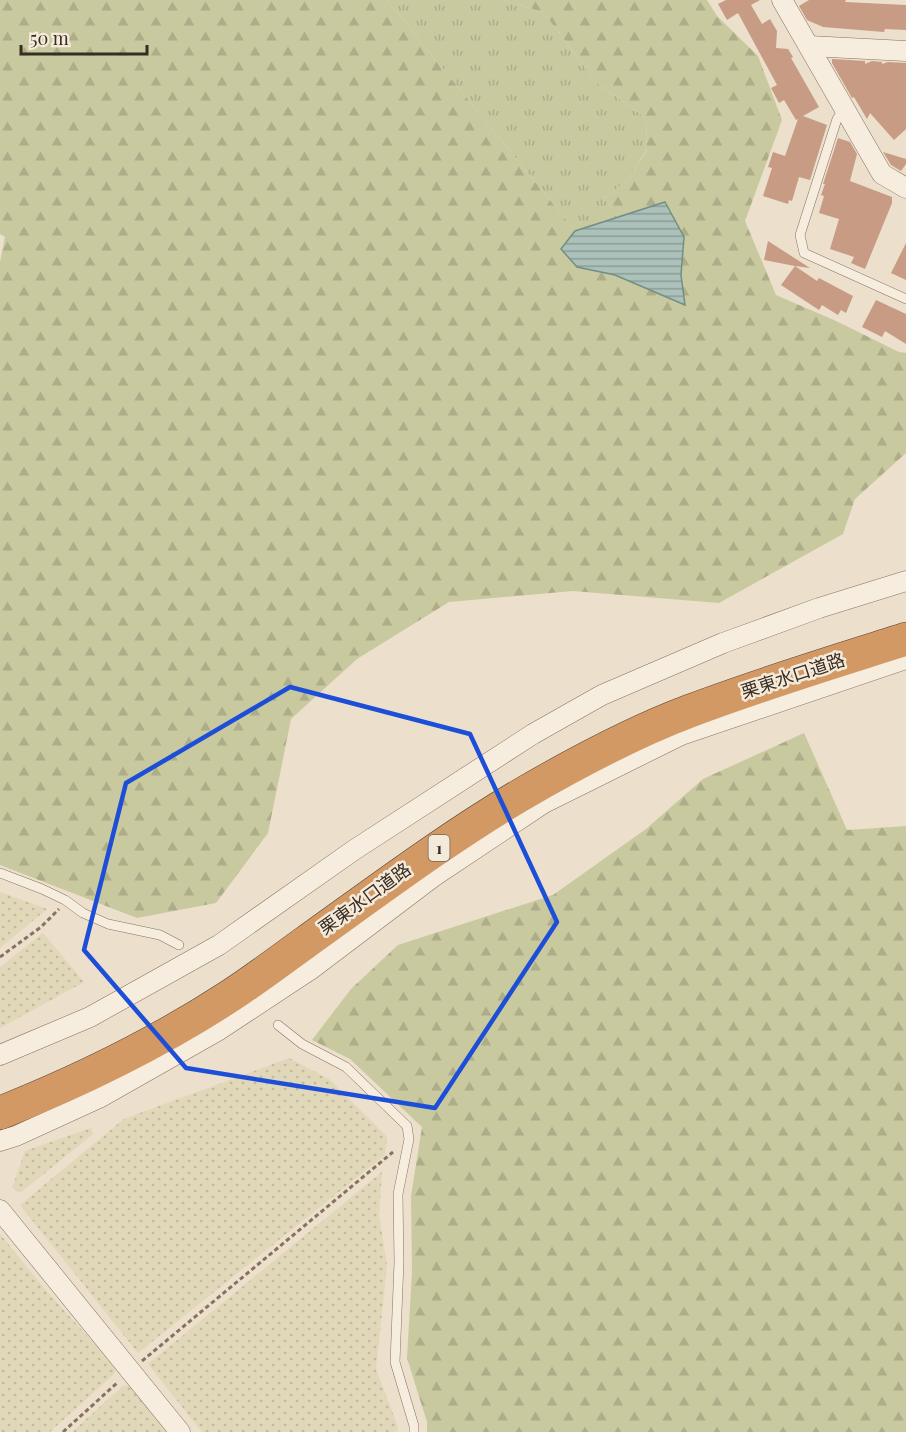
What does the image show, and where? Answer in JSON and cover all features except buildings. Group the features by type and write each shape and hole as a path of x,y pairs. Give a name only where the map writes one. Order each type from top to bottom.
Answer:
{"highway":[{"name":"栗東水口道路","path":"0,1113 56,1091 118,1061 230,996 414,864 519,797 599,752 688,711 906,639"}],"street":[{"path":"782,0 882,174 906,188"},
{"path":"809,46 906,51"},
{"path":"0,1055 90,1017 219,945 354,850 533,734 602,695 723,643 819,608 906,581"},
{"path":"0,1141 99,1098 219,1029 310,970 433,877 544,803 681,735 906,659"},
{"path":"0,1210 180,1432"}],"lane":[{"path":"844,108 837,119 800,235 804,253 906,298"},
{"path":"0,873 42,889 68,902 83,913 108,924 160,935 179,945"},
{"path":"278,1024 302,1044 346,1067 406,1126 409,1139 398,1194 399,1262 395,1362 414,1432"}],"path":[{"path":"0,957 41,927 68,902"},
{"path":"63,1432 130,1371 409,1139"}],"highlighted area":[{"path":"290,687 470,734 557,922 435,1108 186,1068 84,950 126,783"}],"shaded area":[{"path":"0,892 47,909 0,948"},
{"path":"43,933 84,982 0,1028 0,967"},
{"path":"289,1058 329,1079 387,1137 385,1155 138,1353 20,1205 124,1119"},
{"path":"91,1128 93,1134 20,1193 12,1188 25,1151"},
{"path":"382,1172 379,1215 387,1265 376,1369 398,1427 397,1432 202,1432 148,1364"},
{"path":"0,1234 44,1288 116,1368 114,1374 50,1432 0,1432"},
{"path":"124,1385 130,1386 167,1432 72,1432"}],"green space":[{"path":"0,0 387,0 575,231 561,249 577,266 615,275 684,305 681,275 684,237 665,202 618,217 604,198 628,180 647,150 646,118 597,83 543,12 502,0 707,0 717,16 758,56 782,120 745,221 776,295 899,352 906,353 906,453 855,499 843,534 719,603 573,591 449,602 357,659 291,719 268,833 216,903 137,918 0,865 0,262 5,237 0,234"},
{"path":"387,0 502,0 543,12 597,83 646,118 647,149 628,180 604,198 618,217 575,231"},
{"path":"804,733 847,830 906,826 906,1432 427,1432 427,1422 407,1358 412,1272 411,1196 422,1127 350,1059 312,1040 351,989 398,945 553,895 646,829 703,779"}],"water":[{"path":"665,202 684,237 681,275 685,305 615,275 577,267 561,249 575,231"}]}
